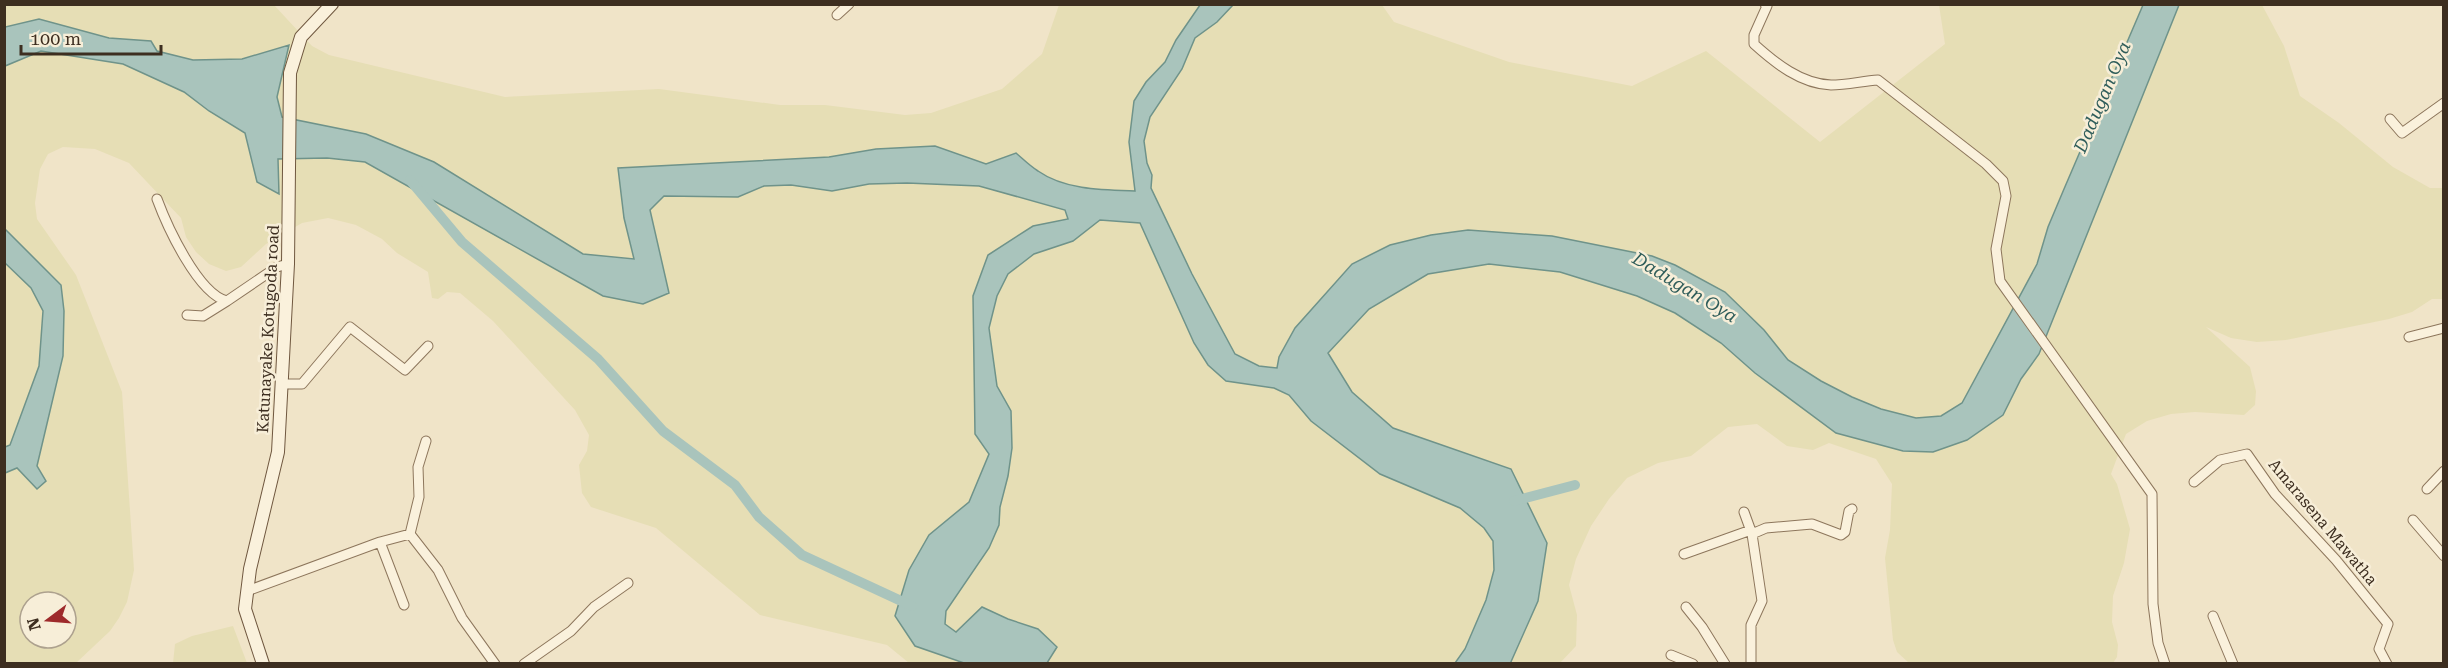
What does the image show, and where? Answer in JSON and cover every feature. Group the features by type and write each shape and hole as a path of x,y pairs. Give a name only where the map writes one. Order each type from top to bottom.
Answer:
{"main road":[{"name":"Katunayake Kotugoda road","path":"263,663 246,609 250,569 278,452 288,264 290,73 301,38 332,4"}],"street":[{"path":"837,15 849,4"},
{"path":"1766,4 1754,35 1754,44 1768,56 1804,80 1831,85 1878,80 1986,164 2003,181 2006,196 1996,249 2000,281 2152,494 2153,604 2158,643 2165,663"},
{"path":"2390,119 2402,133 2444,103"},
{"path":"157,199 170,232 194,271 219,299 227,301"},
{"path":"187,315 202,316 277,267 288,264"},
{"path":"283,384 302,384 350,327 405,370 428,346"},
{"path":"2409,337 2444,328"},
{"path":"410,534 419,497 417,467 426,441"},
{"name":"Amarasena Mawatha","path":"2194,482 2220,460 2247,454 2275,494 2336,560 2388,624 2379,649 2387,663"},
{"path":"2427,489 2444,471"},
{"path":"1684,554 1766,528 1812,524 1841,535 1845,532 1849,511 1852,509"},
{"path":"1744,512 1751,532 1762,601 1752,625 1750,663"},
{"path":"2413,520 2444,556"},
{"path":"248,591 380,542 410,534"},
{"path":"410,534 438,570 462,618 495,663"},
{"path":"380,542 404,605"},
{"path":"524,663 571,631 594,607 628,583"},
{"path":"1686,607 1725,663"},
{"path":"2213,616 2233,663"},
{"path":"1671,655 1693,663"}],"shaded area":[{"path":"4,5 274,5 312,46 329,55 505,97 659,89 780,105 825,105 905,115 931,113 1002,89 1042,54 1059,5 1382,5 1394,22 1509,62 1632,86 1706,51 1820,142 1945,44 1939,5 2262,5 2284,46 2300,96 2339,123 2393,167 2430,188 2443,188 2443,299 2432,299 2412,312 2389,319 2286,340 2257,342 2231,338 2206,327 2250,367 2256,391 2255,405 2244,415 2195,412 2171,414 2147,421 2126,434 2111,474 2117,484 2130,529 2124,563 2113,596 2112,622 2118,645 2117,657 2113,663 1909,663 1897,652 1893,640 1885,558 1890,530 1892,484 1876,459 1829,443 1813,450 1787,446 1757,424 1728,427 1691,456 1658,463 1627,478 1609,499 1591,526 1576,559 1569,585 1577,615 1576,646 1560,663 909,663 887,645 760,615 656,528 591,507 582,493 579,465 587,451 589,435 575,410 493,321 460,293 447,292 438,299 432,298 428,272 397,253 382,239 356,225 328,218 302,223 266,244 241,267 226,271 209,264 196,252 186,237 181,218 129,163 95,149 63,147 48,154 40,169 35,203 37,219 76,275 122,392 134,570 127,602 119,618 110,631 76,663 5,663"},
{"path":"233,626 247,663 173,663 175,644 192,636"}],"water":[{"name":"Dadugan Oya","path":"1200,5 1233,5 1217,22 1195,38 1182,69 1150,117 1144,141 1147,163 1152,175 1151,188 1192,274 1235,354 1259,366 1277,368 1279,357 1295,328 1352,264 1390,245 1431,235 1468,230 1552,236 1652,256 1675,265 1725,292 1764,330 1788,360 1821,381 1881,409 1916,418 1941,416 1962,403 2037,264 2048,227 2143,5 2179,5 2039,354 2021,379 2003,415 1967,440 1933,452 1903,451 1836,433 1755,373 1721,343 1675,313 1637,296 1560,272 1489,264 1428,274 1369,309 1328,353 1352,392 1393,428 1511,469 1547,543 1538,601 1510,664 1455,663 1465,649 1486,600 1494,570 1493,541 1484,528 1460,508 1380,474 1311,421 1289,395 1274,388 1226,381 1208,365 1194,343 1140,223 1100,220 1073,241 1034,254 1008,274 997,296 989,328 997,386 1011,411 1012,448 1008,476 1000,507 999,525 989,548 946,611 945,624 956,632 982,607 1038,629 1057,647 1047,663 964,663 915,646 895,616 909,570 929,535 969,502 989,454 975,434 973,296 988,255 1033,226 1068,219 1065,210 979,186 907,183 869,184 832,191 791,185 764,186 738,197 664,196 650,210 669,293 643,304 603,296 365,162 327,158 278,159 279,194 257,182 245,133 209,111 184,92 123,64 41,51 5,66 5,27 39,19 109,38 151,41 157,51 193,60 242,59 289,45 277,97 282,117 366,134 434,162 583,254 634,259 624,218 618,168 829,157 876,149 935,146 986,164 1016,153 1038,171 1060,182 1085,188 1135,191 1129,142 1134,101 1146,82 1165,62 1176,40"},
{"path":"4,228 61,285 64,311 63,356 37,466 46,481 37,489 17,468 5,473 5,447 10,445 39,366 43,311 31,288 5,263"}],"waterway":[{"path":"410,180 462,242 598,359 663,431 735,485 759,517 802,555 912,606"},
{"path":"1514,501 1575,485"}]}
